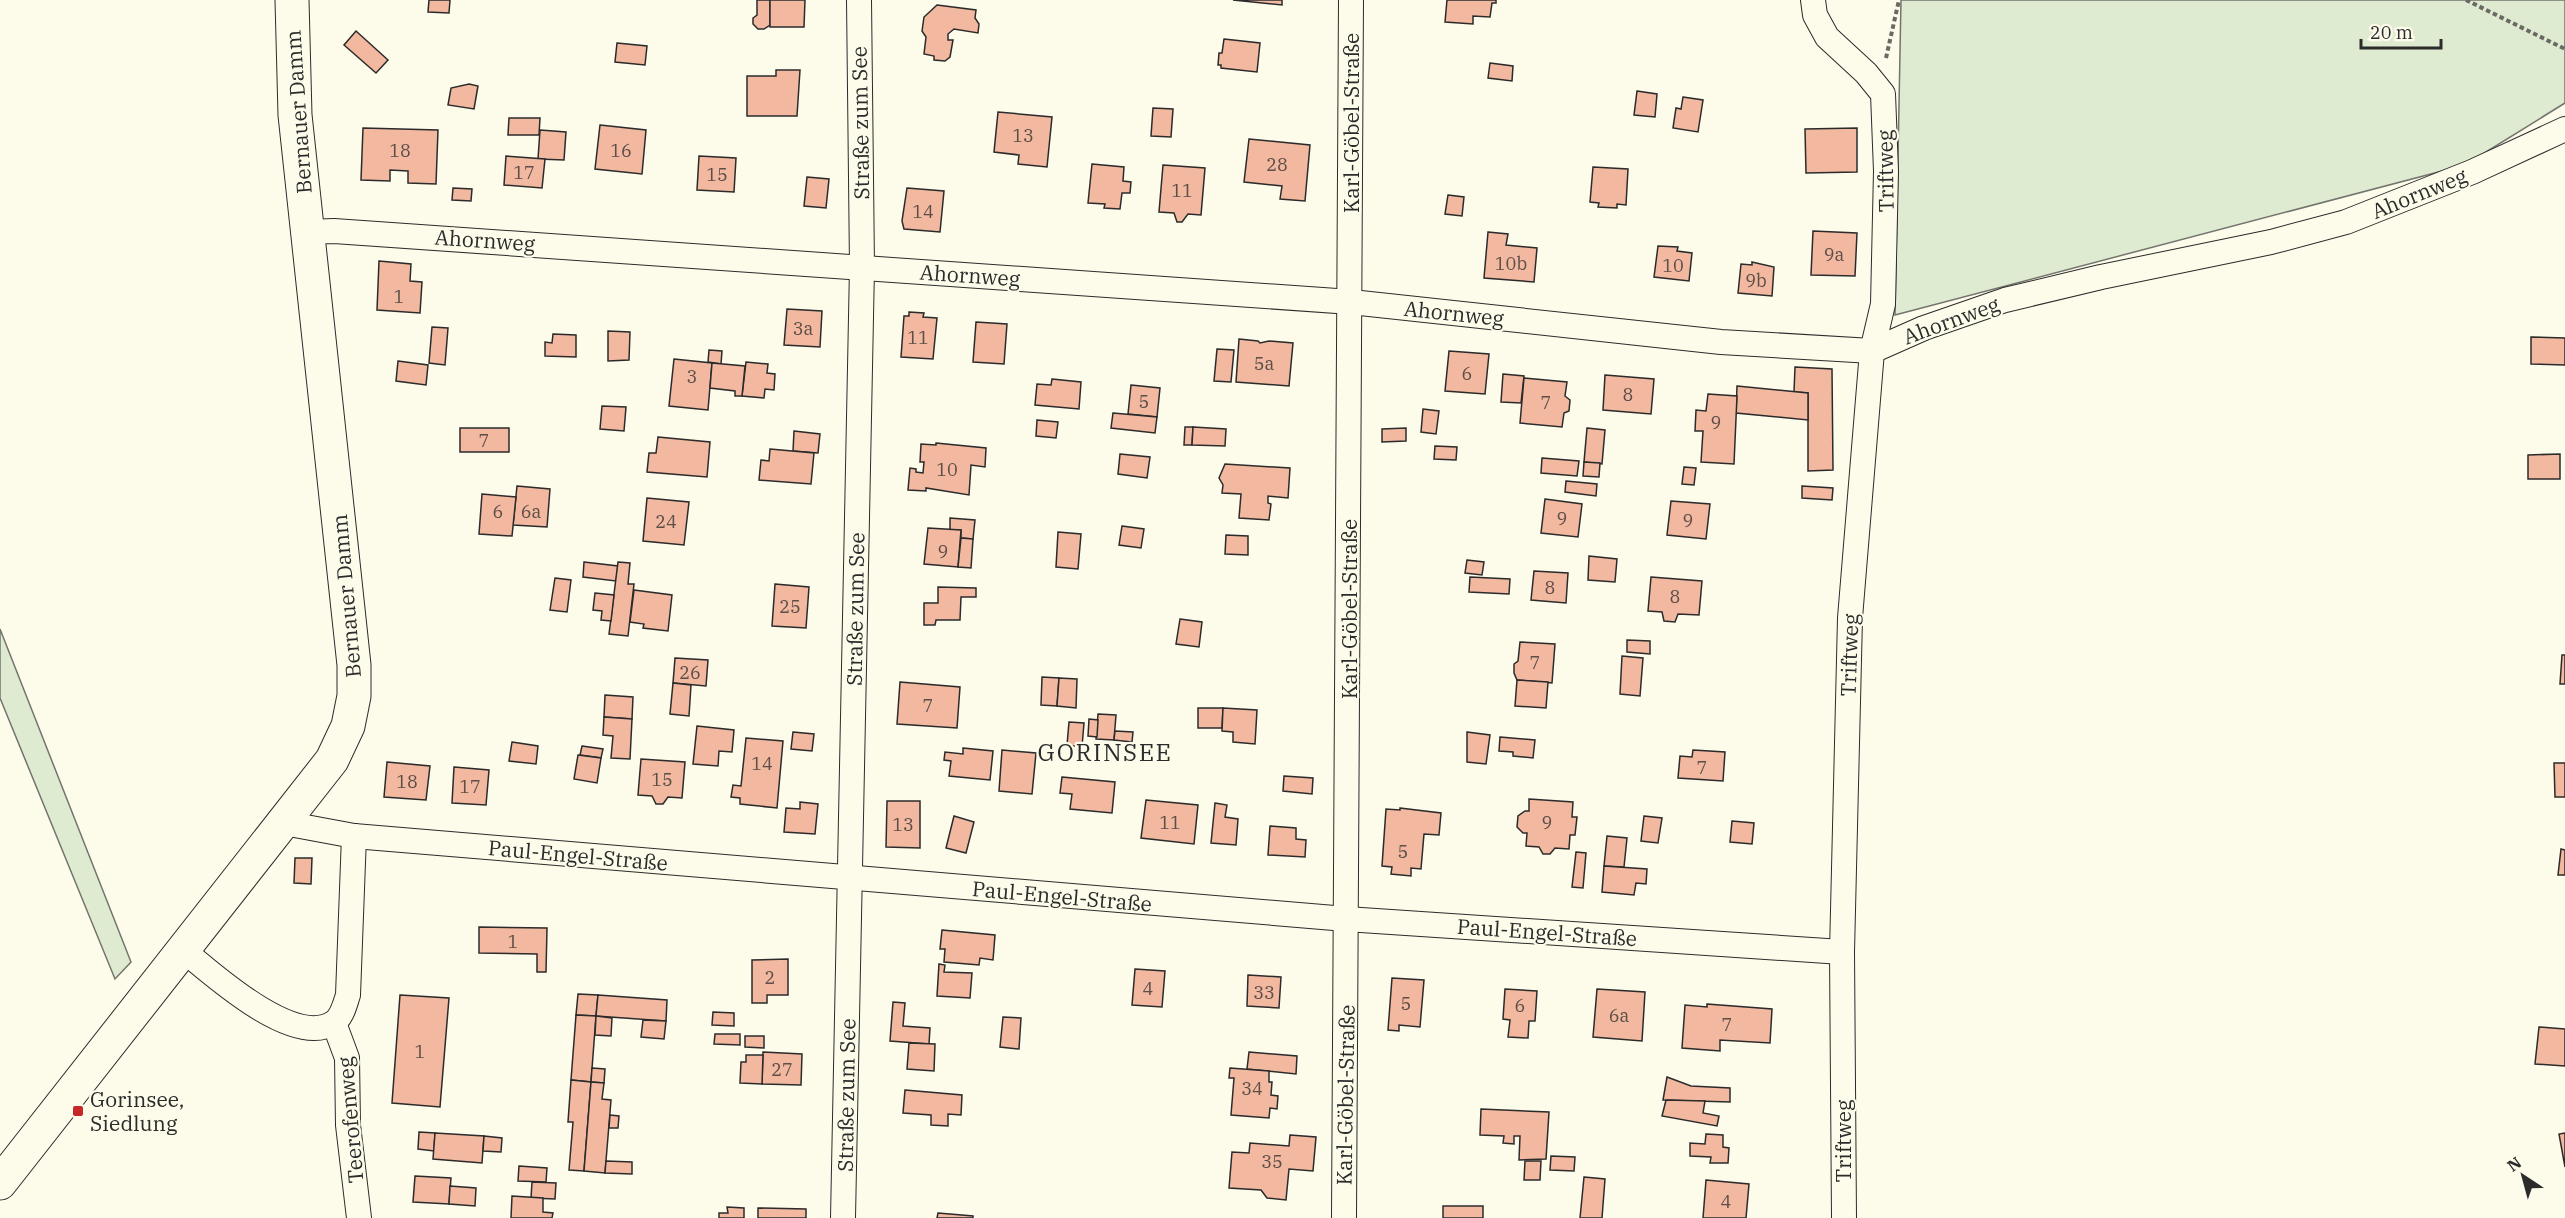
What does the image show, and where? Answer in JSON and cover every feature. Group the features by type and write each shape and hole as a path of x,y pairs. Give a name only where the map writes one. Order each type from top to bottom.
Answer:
{"main road":[{"name":"Bernauer Damm","path":"0,1183 332,760 348,726 354,696 354,665 294,106 292,0"}],"street":[{"name":"Straße zum See","path":"843,1218 862,267 859,0"},
{"name":"Karl-Göbel-Straße","path":"1344,1218 1352,0"},
{"path":"1813,0 1815,15 1827,37 1866,73 1883,94"},
{"name":"Triftweg","path":"1844,1218 1842,952 1850,618 1872,351 1883,304 1885,274 1886,171 1883,94"},
{"name":"Ahornweg","path":"307,232 334,231 547,244 1351,302 1721,342 1872,351 1924,328 2005,300 2101,277 2271,242 2346,222 2472,172 2565,129"},
{"name":"Paul-Engel-Straße","path":"284,823 354,836 850,878 1346,919 1842,952"},
{"path":"182,949 224,984 262,1011 292,1025 318,1028 334,1023 343,1011 348,995 354,836"},
{"name":"Teerofenweg","path":"334,1023 347,1058 348,1125 359,1218"}],"path":[{"path":"1883,94 1885,61 1899,0"},
{"path":"2466,0 2565,49"}],"green space":[{"path":"1901,0 2565,0 2565,103 2465,165 1895,315"},
{"path":"0,629 131,962 115,979 0,698"}],"building":[{"path":"429,0 450,0 449,13 428,12"},
{"path":"757,0 770,0 770,25 764,29 758,29 753,24 753,18 757,15"},
{"path":"770,0 805,0 804,27 770,27"},
{"path":"1233,0 1282,0 1282,5"},
{"path":"1447,0 1496,0 1496,3 1492,3 1490,17 1473,16 1473,24 1445,22"},
{"path":"937,5 976,10 975,18 979,24 978,33 954,29 948,34 948,40 953,40 950,57 945,61 934,60 934,56 924,54 926,37 922,31 924,17"},
{"path":"356,31 388,60 376,73 344,45"},
{"path":"1224,39 1260,43 1257,72 1221,68 1221,65 1218,65"},
{"path":"617,43 647,46 645,65 615,62"},
{"path":"1490,63 1513,66 1512,81 1488,78"},
{"path":"776,70 800,70 797,116 747,116 747,76 776,76"},
{"path":"469,84 478,86 474,109 448,105 451,88"},
{"path":"1637,91 1657,94 1655,117 1634,115"},
{"path":"1683,97 1703,100 1698,132 1673,128 1676,108 1681,109"},
{"path":"1153,108 1173,109 1171,137 1151,136"},
{"path":"998,112 1052,117 1047,167 1018,164 1019,155 994,152"},
{"path":"509,118 540,118 539,135 508,135"},
{"path":"600,125 646,130 642,174 595,169"},
{"path":"363,128 438,130 436,184 408,183 408,171 390,170 390,181 361,180"},
{"path":"1857,128 1857,172 1806,173 1805,129"},
{"path":"540,130 566,132 564,160 538,159"},
{"path":"1249,139 1310,145 1305,201 1280,199 1282,186 1244,182"},
{"path":"506,156 545,159 542,188 504,185"},
{"path":"699,156 736,158 734,192 697,190"},
{"path":"1092,164 1124,167 1123,181 1131,182 1130,193 1122,193 1120,209 1104,208 1105,204 1088,203"},
{"path":"1163,165 1205,168 1201,215 1188,214 1182,222 1177,222 1174,213 1159,212"},
{"path":"1593,167 1628,169 1626,205 1617,204 1617,208 1598,207 1599,203 1590,202"},
{"path":"807,177 829,179 826,208 804,206"},
{"path":"453,188 472,189 471,201 452,200"},
{"path":"907,188 944,191 940,232 904,229 902,221"},
{"path":"1448,195 1464,197 1462,216 1445,214"},
{"path":"1813,231 1857,233 1855,276 1811,275"},
{"path":"1488,232 1508,234 1506,245 1537,248 1534,282 1484,278"},
{"path":"1658,246 1678,247 1677,251 1692,253 1689,281 1654,277"},
{"path":"379,261 411,264 410,281 422,282 420,313 377,310"},
{"path":"1752,262 1774,267 1772,296 1738,293 1741,264 1752,265"},
{"path":"787,309 822,311 820,347 784,345"},
{"path":"909,312 924,313 923,317 937,318 933,359 901,357 904,316 909,316"},
{"path":"976,322 1007,324 1004,364 973,362"},
{"path":"432,327 448,328 445,365 429,363"},
{"path":"608,331 630,332 629,360 608,361"},
{"path":"553,334 576,335 576,357 545,356 545,342 552,343"},
{"path":"2531,337 2565,338 2565,365 2531,364"},
{"path":"1239,339 1260,343 1269,341 1293,343 1289,386 1236,382"},
{"path":"1217,349 1234,350 1231,382 1214,381"},
{"path":"709,350 722,351 721,364 708,362"},
{"path":"1449,351 1489,354 1485,394 1445,391"},
{"path":"674,359 712,363 708,410 669,406"},
{"path":"398,361 428,365 426,385 396,381"},
{"path":"746,362 768,364 767,373 775,374 774,390 765,389 764,398 742,396"},
{"path":"712,363 745,366 742,396 735,396 735,391 710,388"},
{"path":"1795,367 1832,369 1833,470 1808,471 1808,393 1794,392"},
{"path":"1503,374 1524,376 1521,403 1501,402"},
{"path":"1605,375 1654,379 1651,414 1603,410"},
{"path":"1524,378 1567,382 1565,396 1570,400 1569,411 1564,413 1562,427 1520,423"},
{"path":"1052,379 1081,382 1079,409 1035,405 1037,384 1051,385"},
{"path":"1131,385 1160,388 1157,417 1128,414"},
{"path":"1737,386 1808,393 1808,420 1736,413"},
{"path":"1708,394 1737,396 1734,464 1701,462 1703,431 1695,431 1696,410 1706,411"},
{"path":"602,406 626,407 624,431 600,429"},
{"path":"1423,409 1439,411 1436,434 1421,432"},
{"path":"1113,413 1157,417 1155,433 1111,428"},
{"path":"1037,420 1058,422 1056,438 1036,436"},
{"path":"1185,427 1193,427 1192,445 1184,445"},
{"path":"1193,427 1226,429 1225,446 1192,445"},
{"path":"460,428 509,428 509,452 460,452"},
{"path":"1406,428 1406,441 1382,442 1382,429"},
{"path":"1587,428 1605,430 1602,464 1584,462"},
{"path":"794,431 820,434 818,453 793,451"},
{"path":"658,437 710,442 707,477 647,472 649,453 656,453"},
{"path":"936,443 986,448 985,467 971,465 969,495 926,488 926,491 908,490 910,468 923,473 924,462 920,462 921,444 936,445"},
{"path":"1435,446 1457,447 1456,460 1434,459"},
{"path":"770,449 814,453 811,484 759,480 761,460 769,461"},
{"path":"1120,454 1150,457 1147,478 1118,474"},
{"path":"2560,454 2560,479 2528,479 2528,455"},
{"path":"1542,458 1579,461 1577,476 1541,473"},
{"path":"1584,462 1600,463 1599,477 1583,476"},
{"path":"1225,464 1290,468 1288,498 1268,496 1268,503 1271,504 1269,520 1239,518 1241,494 1222,493 1223,485 1219,478"},
{"path":"1684,467 1696,468 1694,485 1682,484"},
{"path":"1566,481 1597,484 1596,496 1565,492"},
{"path":"517,486 550,489 547,527 513,525"},
{"path":"1802,486 1833,488 1832,500 1802,498"},
{"path":"482,494 516,497 512,536 479,534"},
{"path":"647,498 689,502 684,545 643,541"},
{"path":"1545,499 1582,504 1578,537 1541,533"},
{"path":"1671,501 1710,504 1706,539 1667,535"},
{"path":"950,518 975,520 973,539 961,538 961,530 950,530"},
{"path":"1122,526 1144,529 1141,548 1119,545"},
{"path":"928,528 961,530 958,567 924,564"},
{"path":"1058,532 1081,534 1078,569 1056,567"},
{"path":"1226,535 1248,536 1248,555 1225,554"},
{"path":"961,538 973,539 971,568 958,567"},
{"path":"1589,556 1617,559 1615,582 1588,580"},
{"path":"1467,560 1484,562 1482,575 1465,573"},
{"path":"584,562 618,566 616,581 583,577"},
{"path":"618,562 630,563 628,584 634,584 628,636 609,634"},
{"path":"1534,571 1568,573 1566,603 1531,600"},
{"path":"1470,577 1510,579 1509,594 1469,592"},
{"path":"1651,577 1702,581 1699,615 1678,614 1675,622 1664,621 1662,612 1648,611"},
{"path":"555,578 571,580 567,612 550,610"},
{"path":"775,584 809,587 806,628 772,626"},
{"path":"938,587 976,588 976,597 961,597 960,620 936,620 935,625 924,625 924,603 938,603"},
{"path":"634,590 672,595 668,631 643,628 644,624 630,622"},
{"path":"595,593 614,595 611,621 601,620 602,611 593,610"},
{"path":"1180,619 1202,622 1199,647 1176,644"},
{"path":"1627,640 1650,641 1650,654 1627,652"},
{"path":"1520,642 1555,644 1552,683 1517,680 1514,664 1518,661"},
{"path":"2562,655 2565,655 2565,684 2560,684"},
{"path":"1622,656 1643,658 1640,696 1620,694"},
{"path":"675,658 708,660 706,686 673,683"},
{"path":"1042,677 1059,678 1057,706 1041,705"},
{"path":"1059,678 1077,679 1076,708 1057,706"},
{"path":"1517,680 1548,682 1546,708 1515,706"},
{"path":"900,682 960,687 957,728 897,724"},
{"path":"673,683 691,685 689,716 670,714"},
{"path":"605,695 633,697 632,719 604,717"},
{"path":"1198,708 1223,708 1222,728 1198,728"},
{"path":"1223,708 1257,710 1255,744 1233,742 1233,732 1222,731"},
{"path":"1098,714 1116,715 1114,740 1096,739"},
{"path":"604,717 632,719 630,759 611,758 613,736 603,735"},
{"path":"1089,719 1098,720 1097,737 1088,736"},
{"path":"1069,722 1084,723 1082,747 1067,745"},
{"path":"697,726 734,730 732,752 719,751 718,766 693,764"},
{"path":"1115,731 1133,732 1132,742 1114,740"},
{"path":"793,732 814,734 812,751 791,749"},
{"path":"1467,732 1490,735 1486,764 1467,762"},
{"path":"1500,737 1535,740 1533,758 1513,756 1513,752 1499,751"},
{"path":"746,738 783,741 777,808 740,804 740,798 731,797 733,785 741,786"},
{"path":"512,742 538,746 536,764 509,761"},
{"path":"582,746 603,749 601,758 580,755"},
{"path":"963,748 993,751 990,780 949,776 951,761 944,760 945,752 963,754"},
{"path":"1002,750 1036,753 1032,794 999,791"},
{"path":"1693,750 1725,752 1723,781 1678,778 1680,756 1692,757"},
{"path":"578,755 601,758 597,783 574,779"},
{"path":"641,759 685,762 682,798 668,797 663,804 656,804 652,796 638,795"},
{"path":"387,762 430,766 426,800 384,797"},
{"path":"2554,763 2565,763 2565,797 2555,797"},
{"path":"454,767 489,770 486,805 452,803"},
{"path":"1284,776 1313,778 1312,794 1283,791"},
{"path":"1062,777 1115,782 1112,813 1070,809 1072,794 1060,793"},
{"path":"1529,799 1573,802 1572,817 1577,817 1575,835 1570,835 1569,849 1555,848 1550,854 1543,854 1539,847 1526,846 1527,833 1523,833 1517,827 1518,816 1529,811"},
{"path":"1146,800 1198,805 1194,844 1141,838"},
{"path":"887,801 920,801 920,848 886,847"},
{"path":"800,802 818,804 815,834 784,832 786,808 800,809"},
{"path":"1215,803 1227,805 1225,817 1238,819 1236,845 1211,843"},
{"path":"1400,808 1441,813 1439,835 1424,834 1421,869 1411,868 1411,876 1391,874 1392,867 1382,866 1386,809 1400,810"},
{"path":"954,816 974,822 966,853 946,848"},
{"path":"1644,816 1662,818 1658,843 1641,841"},
{"path":"1732,821 1754,823 1752,844 1730,842"},
{"path":"1270,826 1296,828 1296,839 1306,840 1305,857 1268,855"},
{"path":"1607,836 1627,838 1624,867 1604,866"},
{"path":"2561,849 2565,850 2565,875 2558,875"},
{"path":"1576,852 1586,853 1583,888 1572,887"},
{"path":"295,858 312,858 311,884 294,883"},
{"path":"1604,866 1647,869 1646,884 1636,883 1634,895 1602,892"},
{"path":"479,927 547,928 546,972 537,972 537,954 479,953"},
{"path":"942,930 995,935 993,960 980,958 979,965 944,962 945,949 940,949"},
{"path":"788,959 788,995 767,995 767,1003 752,1003 752,960"},
{"path":"939,964 945,965 944,972 972,973 970,998 937,996"},
{"path":"1135,969 1165,971 1162,1007 1132,1005"},
{"path":"1248,975 1281,977 1279,1008 1247,1006"},
{"path":"1392,978 1424,980 1420,1027 1399,1025 1399,1031 1388,1030"},
{"path":"1505,989 1537,991 1535,1021 1529,1021 1528,1038 1508,1037 1510,1020 1503,1019"},
{"path":"1597,989 1645,992 1642,1041 1593,1037"},
{"path":"578,994 598,995 596,1016 576,1015"},
{"path":"400,995 449,998 440,1107 392,1103"},
{"path":"598,995 667,1000 666,1021 596,1016"},
{"path":"893,1002 905,1003 903,1026 930,1028 929,1044 890,1041"},
{"path":"1707,1004 1772,1009 1770,1043 1720,1040 1720,1051 1682,1048 1685,1005 1707,1007"},
{"path":"713,1012 734,1013 734,1026 712,1025"},
{"path":"576,1015 596,1016 591,1082 571,1080"},
{"path":"596,1016 612,1018 611,1036 595,1035"},
{"path":"1003,1017 1021,1018 1019,1049 1000,1047"},
{"path":"643,1020 666,1021 664,1039 641,1037"},
{"path":"2539,1027 2565,1029 2565,1066 2535,1064"},
{"path":"715,1034 740,1034 740,1045 714,1044"},
{"path":"745,1036 764,1036 764,1048 745,1047"},
{"path":"909,1043 935,1044 934,1071 907,1069"},
{"path":"763,1052 802,1054 801,1085 762,1084"},
{"path":"1249,1052 1297,1056 1296,1074 1247,1069"},
{"path":"746,1055 763,1055 762,1084 740,1083 741,1062 746,1062"},
{"path":"592,1068 605,1069 604,1083 591,1082"},
{"path":"1230,1068 1269,1071 1269,1082 1272,1082 1271,1095 1278,1096 1277,1109 1270,1108 1269,1118 1231,1115 1234,1078 1229,1078"},
{"path":"1667,1077 1691,1086 1730,1088 1730,1102 1663,1100"},
{"path":"571,1080 591,1082 584,1171 569,1170 573,1122 568,1122"},
{"path":"591,1082 604,1083 602,1099 611,1100 605,1173 584,1171"},
{"path":"905,1090 962,1095 961,1115 948,1114 948,1126 931,1125 931,1115 903,1113"},
{"path":"1666,1100 1705,1101 1703,1113 1719,1116 1717,1126 1662,1116"},
{"path":"1481,1109 1549,1112 1546,1159 1519,1160 1520,1136 1514,1136 1514,1144 1503,1143 1504,1136 1480,1135"},
{"path":"610,1115 619,1116 618,1128 609,1128"},
{"path":"419,1132 435,1133 434,1151 418,1149"},
{"path":"435,1133 484,1136 482,1163 433,1159"},
{"path":"2565,1133 2565,1167 2559,1134"},
{"path":"1706,1134 1723,1135 1723,1147 1729,1148 1728,1163 1710,1163 1711,1157 1690,1156 1690,1143 1705,1144"},
{"path":"1290,1135 1316,1137 1313,1171 1289,1169 1286,1200 1267,1198 1261,1190 1229,1188 1232,1152 1249,1153 1250,1143 1289,1146"},
{"path":"484,1136 502,1138 501,1152 483,1151"},
{"path":"1551,1156 1575,1157 1574,1171 1550,1170"},
{"path":"606,1161 632,1162 632,1174 605,1173"},
{"path":"1525,1161 1541,1161 1540,1180 1524,1180"},
{"path":"519,1166 547,1168 546,1182 518,1181"},
{"path":"415,1176 451,1178 449,1204 413,1202"},
{"path":"1584,1177 1605,1179 1602,1218 1580,1218"},
{"path":"1706,1180 1749,1184 1746,1218 1703,1218"},
{"path":"532,1182 556,1183 555,1199 531,1198"},
{"path":"450,1186 476,1188 475,1206 449,1204"},
{"path":"512,1196 543,1198 543,1212 553,1213 552,1218 511,1218"},
{"path":"1443,1206 1483,1206 1483,1218 1443,1218"},
{"path":"727,1207 744,1208 744,1218 719,1218 719,1213 728,1213"},
{"path":"758,1208 806,1209 806,1218 758,1218"},
{"path":"938,1213 973,1216 973,1218 937,1218"}],"place":[{"name":"Gorinsee, Siedlung","path":"78,1111"}],"district":[{"name":"GORINSEE","path":"1105,752"}]}
